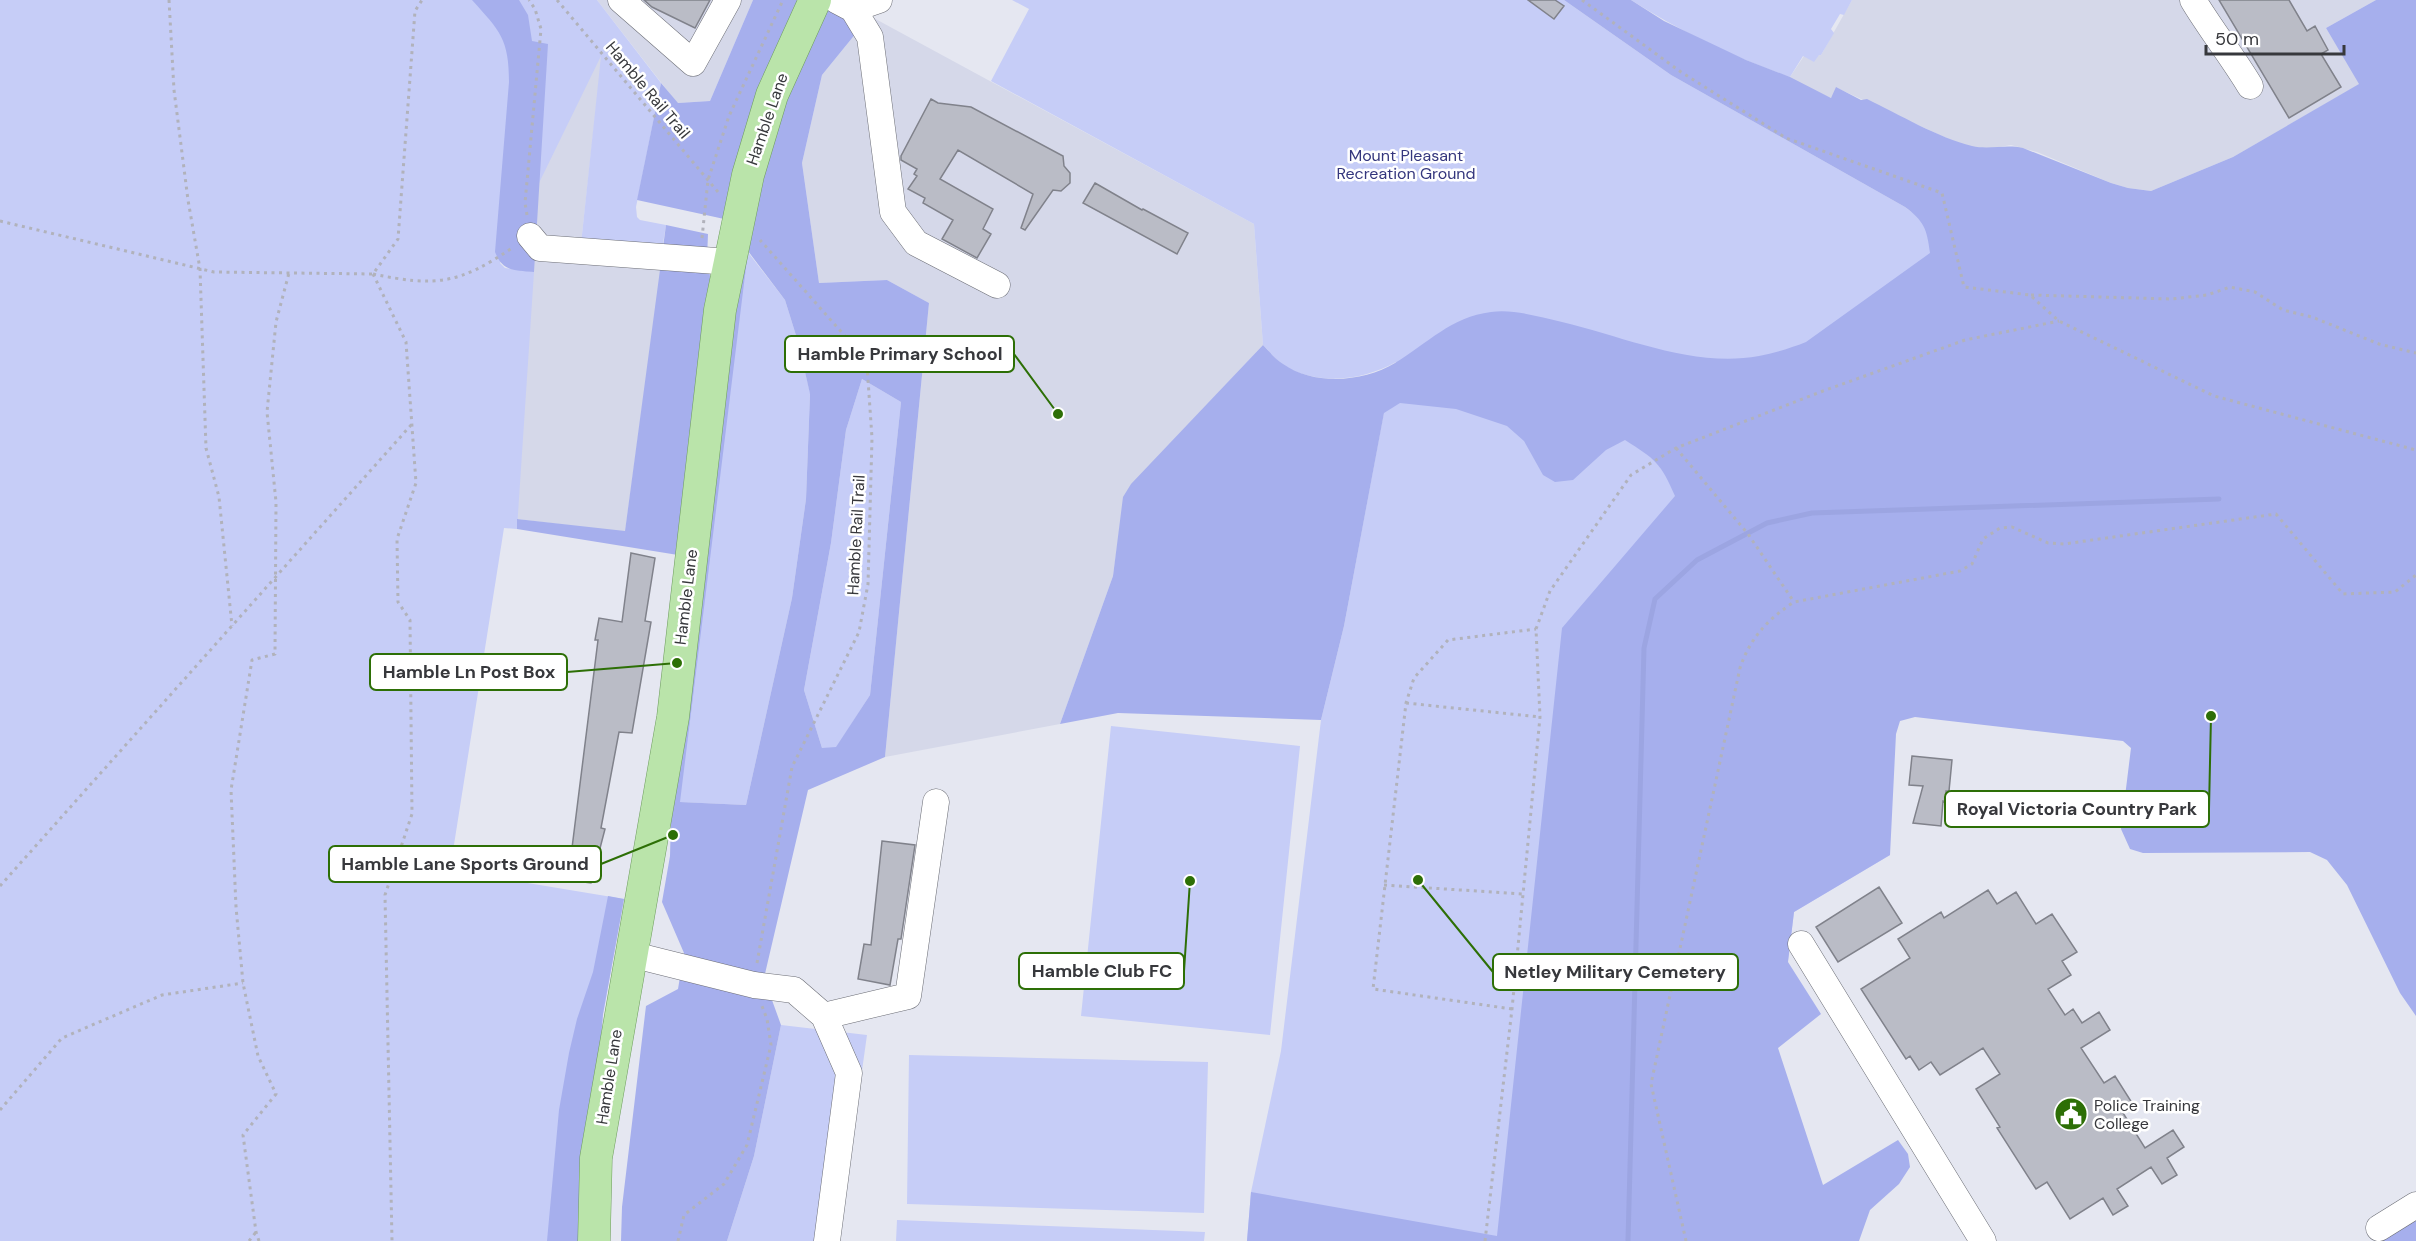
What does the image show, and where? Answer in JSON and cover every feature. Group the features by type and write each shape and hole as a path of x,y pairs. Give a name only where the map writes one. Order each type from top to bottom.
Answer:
{"main road":[{"name":"Hamble Lane","path":"594,1241 596,1158 673,717 720,310 748,176 772,95 816,0"}],"lane":[{"path":"621,0 693,63 728,0"},
{"path":"844,4 879,0"},
{"path":"2193,0 2212,31 2229,50 2250,86"},
{"path":"844,4 870,37 893,212 916,243 997,285"},
{"path":"530,236 540,248 730,262"},
{"path":"824,1016 908,996 936,802"},
{"path":"1801,944 1983,1241"},
{"path":"630,954 754,985 794,990 824,1016 849,1073 827,1241"},
{"path":"2379,1228 2416,1205"}],"path":[{"path":"169,0 174,90 188,200 200,269 206,448 219,497 232,626"},
{"path":"373,274 398,239 415,12 422,0"},
{"path":"0,221 214,272 373,274 407,281 442,281 482,269 530,236 525,202 541,29 535,9 529,0"},
{"name":"Hamble Rail Trail","path":"557,0 708,180 860,353 867,365 872,438 868,584 859,632 792,767 754,985"},
{"path":"708,180 729,116 783,0"},
{"path":"1582,0 1681,72 1786,138 1942,193 1964,287 2030,295 2171,299 2207,295 2230,287 2255,292 2283,310 2312,317 2379,344 2416,353"},
{"path":"259,1241 243,1135 276,1094 258,1056 243,983 238,939 231,790 252,660 275,654 276,502 267,412 276,322 288,273"},
{"path":"373,274 406,342 416,483 397,539 398,602 410,620 412,814 385,895 392,1241"},
{"path":"2030,295 2059,321 2214,396 2416,450"},
{"path":"1485,1241 1512,1009 1540,717 1536,629 1550,591 1631,475 1676,448 1823,391 1965,340 2059,321"},
{"path":"0,886 412,424"},
{"path":"1676,448 1748,534 1794,602"},
{"path":"1686,1241 1651,1084 1740,668 1746,649 1773,616 1794,602 1960,571 1972,564 1983,539 2000,528 2012,527 2048,543 2064,544 2276,514 2343,594 2395,592 2416,575"},
{"path":"1512,1009 1373,989 1406,703 1414,678 1448,640 1536,629"},
{"path":"1406,703 1540,717"},
{"path":"1384,885 1522,894"},
{"path":"0,1110 62,1038 162,995 243,983"},
{"path":"678,1241 684,1215 724,1184 747,1145 771,1045 767,1019 754,985"},
{"path":"249,1241 256,1232"}],"shaded area":[{"path":"472,0 519,0 528,15 532,41 548,44 534,272 506,267 495,252 509,67 501,36"},
{"path":"597,0 753,0 710,101 677,103"},
{"path":"753,0 840,0 870,16 822,75 802,163 819,283 887,280 929,303 885,757 808,790 764,978 781,1025 754,1156 727,1241 621,1241 622,1207 646,1006 678,989 684,953 662,902 670,856 678,555 517,529 517,519 625,531 666,225 708,234 707,259 711,282 738,222 637,200 661,83 678,103 710,101","holes":["748,251 785,300 799,345 810,394 806,499 792,598 746,805 680,802","862,379 901,402 870,695 836,747 822,748 804,690 831,543 846,430"]},
{"path":"1564,0 1631,0 1664,21 1746,60 1790,77 1831,98 1836,87 1861,100 1867,99 1932,132 1959,142 1978,147 2023,148 2111,183 2151,191 2233,157 2359,84 2326,28 2376,0 2416,0 2416,1016 2400,993 2347,885 2327,860 2310,852 2143,853 2130,849 2121,829 2131,748 2123,741 1915,717 1900,721 1896,734 1890,855 1794,912 1788,962 1821,1014 1778,1048 1823,1185 1898,1140 1908,1154 1910,1167 1899,1184 1870,1210 1859,1241 1247,1241 1251,1192 1497,1236 1562,628 1675,496 1666,476 1656,463 1625,440 1606,450 1573,480 1555,482 1543,475 1524,441 1507,426 1456,409 1400,403 1384,413 1344,626 1321,720 1118,713 1060,724 1113,576 1123,497 1131,484 1263,345 1280,362 1309,376 1339,379 1354,377 1369,374 1395,363 1440,332 1464,319 1500,311 1545,318 1684,354 1734,359 1759,356 1806,342 1930,253 1924,226 1905,207 1671,75"},
{"path":"1852,0 2376,0 2326,28 2360,84 2233,157 2151,191 2111,183 2037,152 2011,145 1975,151 1837,88 1831,98 1773,71 1790,77 1804,56 1821,55"},
{"path":"870,16 1254,224 1263,345 1132,484 1124,497 1113,576 1060,724 885,757 929,303 887,280 819,283 802,163 822,75"},
{"path":"548,44 602,54 581,244 663,255 625,532 517,519"},
{"path":"608,896 624,899 603,1014 588,1190 586,1241 547,1241 559,1110 569,1053 577,1019 593,972"},
{"path":"2416,1216 2416,1241 2374,1241"}],"green space":[{"path":"0,0 597,0 661,83 636,207 637,217 640,220 666,225 661,256 581,244 601,56 500,263 505,268 534,272 517,529 504,528 450,870 624,899 603,1014 588,1190 586,1241 0,1241"},
{"name":"Mount Pleasant Recreation Ground","path":"1012,0 1564,0 1671,75 1905,207 1919,218 2333,835 2131,721 1881,711 1890,855 1794,912 1777,1048 1832,1214 1824,1241 1247,1241 1251,1192 1281,1051 1321,720 1344,626 1384,412 1396,362 1354,377 1325,378 1296,372 1278,361 1263,345 1254,224 991,81 1029,9"},
{"path":"1631,0 1852,0 1844,15 1840,14 1831,29 1834,33 1821,55 1814,62 1803,56 1790,77 1708,43"},
{"path":"747,251 785,300 799,345 810,393 806,499 792,598 746,805 679,802"},
{"path":"862,379 901,402 870,695 836,748 822,748 804,690 831,543 846,430"},
{"path":"1111,726 1300,746 1270,1035 1081,1016"},
{"path":"781,1025 867,1035 838,1241 727,1241 754,1156"},
{"path":"909,1055 1208,1062 1204,1213 907,1204"},
{"path":"897,1220 1205,1232 1204,1241 896,1241"}],"building":[{"path":"644,0 710,0 695,28 652,7"},
{"path":"1528,0 1555,0 1564,6 1554,19"},
{"path":"2219,0 2289,0 2307,31 2315,26 2328,50 2321,54 2341,87 2289,118"},
{"path":"931,99 938,103 971,107 1063,156 1064,166 1070,173 1070,183 1061,191 1053,190 1025,230 1021,228 1033,194 958,150 940,179 993,209 983,229 991,234 977,258 942,239 953,220 923,203 925,198 908,189 917,176 914,174 917,169 901,160 901,156"},
{"path":"1095,183 1188,233 1177,254 1083,203"},
{"path":"631,553 655,558 645,621 651,622 632,733 619,732 601,828 605,829 591,883 568,880 599,618 622,622"},
{"path":"1912,756 1952,760 1949,791 1946,791 1946,802 1943,801 1941,826 1913,823 1923,786 1909,785"},
{"path":"882,841 915,845 901,939 898,939 890,985 858,979 864,944 871,945"},
{"path":"1879,887 1902,923 1838,962 1816,927"},
{"path":"1988,890 1997,904 2016,892 2036,924 2052,914 2077,952 2062,961 2071,975 2048,989 2065,1015 2073,1009 2082,1023 2099,1012 2110,1030 2081,1048 2104,1083 2115,1076 2134,1106 2123,1113 2145,1148 2173,1130 2184,1147 2167,1158 2177,1175 2162,1184 2151,1167 2117,1189 2128,1206 2113,1215 2103,1198 2070,1219 2047,1182 2036,1189 1997,1128 2000,1127 1976,1089 2000,1074 1983,1048 1940,1075 1931,1062 1919,1070 1910,1056 1906,1059 1861,989 1910,958 1898,939 1941,912 1944,918"}],"waterway":[{"path":"1628,1241 1644,648 1655,599 1697,560 1767,523 1812,513 2219,499"}],"place":[{"name":"Hamble Primary School","path":"1058,414"},
{"name":"Hamble Ln Post Box","path":"677,663"},
{"name":"Royal Victoria Country Park","path":"2211,716"},
{"name":"Hamble Lane Sports Ground","path":"673,835"},
{"name":"Netley Military Cemetery","path":"1418,880"},
{"name":"Hamble Club FC","path":"1190,881"},
{"name":"Police Training College","path":"2071,1114"}]}
